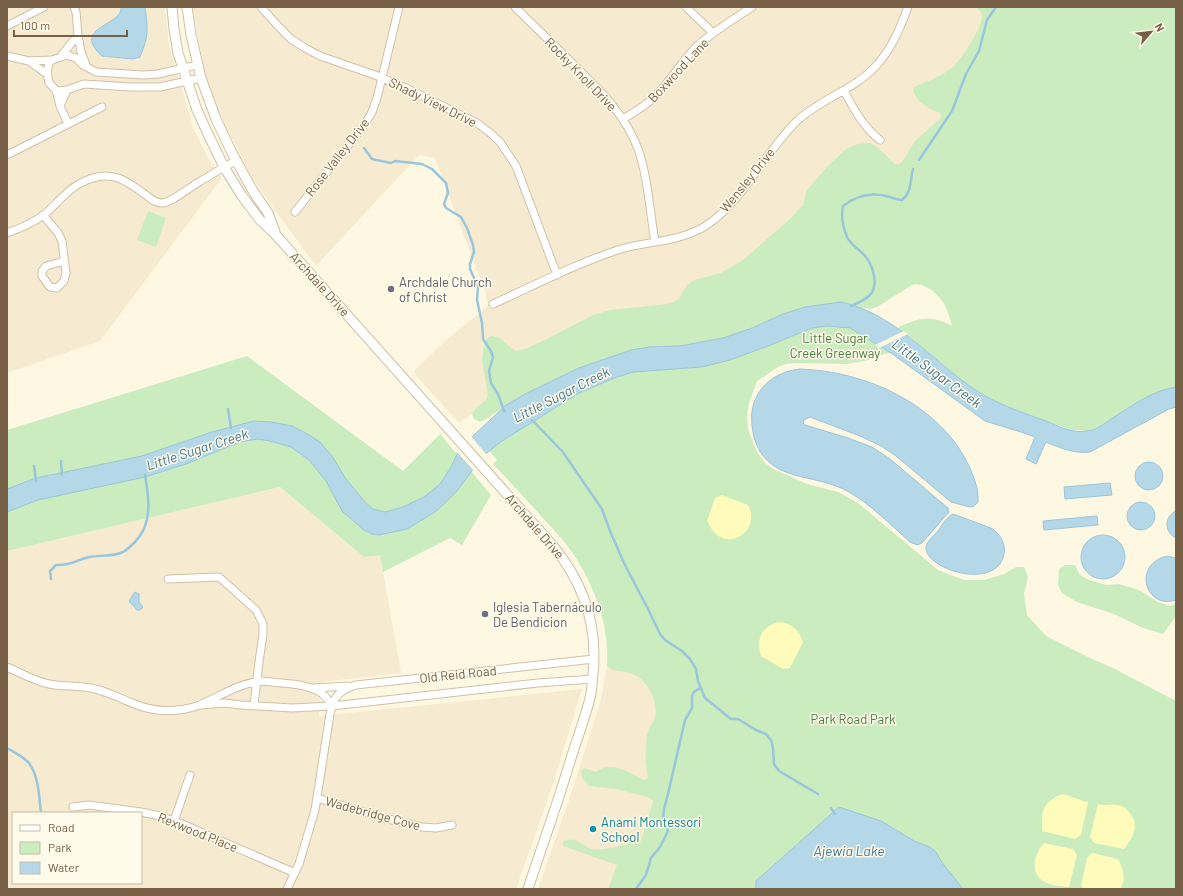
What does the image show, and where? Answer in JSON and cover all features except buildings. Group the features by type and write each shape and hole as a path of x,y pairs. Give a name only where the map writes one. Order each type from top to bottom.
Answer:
{"street":[{"path":"7,26 44,7"},
{"path":"74,7 76,12 80,52 87,68"},
{"name":"Archdale Drive","path":"172,7 178,53 197,110 224,167 242,196 260,220 275,234 554,547 571,571 583,594 591,618 594,640 591,697 561,793 528,889"},
{"name":"Archdale Drive","path":"187,7 197,65 216,119 236,161 253,191 268,213 275,234"},
{"name":"Shady View Drive","path":"261,7 291,39 305,48 320,56 382,78 477,123 490,132 500,142 516,166 557,275"},
{"name":"Rose Valley Drive","path":"295,212 365,124 372,112 377,98 399,7"},
{"name":"Rocky Knoll Drive","path":"515,7 606,96 623,119 638,150 643,168 654,242"},
{"path":"686,7 713,33"},
{"name":"Boxwood Lane","path":"623,119 643,106 659,92 685,59 698,46 713,33 752,7"},
{"name":"Wensley Drive","path":"493,304 557,275 614,252 632,246 675,239 690,234 716,218 736,198 786,132 798,120 812,109 862,79 874,68 885,55 895,39 908,7"},
{"path":"61,56 78,35"},
{"path":"7,56 29,61 52,60 67,55 76,58 87,68 96,72 143,76 197,65"},
{"path":"52,60 49,63 49,83 56,90 60,106 68,124"},
{"path":"29,61 48,75"},
{"path":"130,87 131,74"},
{"path":"56,90 67,90 84,84 160,87 201,78"},
{"path":"60,106 67,90"},
{"path":"844,91 864,124 880,140"},
{"path":"7,155 102,107"},
{"path":"7,233 29,225 43,215 71,188 92,178 102,175 115,176 128,182 154,201 162,203 168,202 236,161"},
{"path":"43,215 58,233 62,241 64,261"},
{"path":"168,579 219,577 256,610 262,624 263,634 254,706"},
{"name":"Old Reid Road","path":"287,889 295,873 310,831 317,798 330,714 336,696 339,693 356,685 594,659"},
{"path":"7,667 36,681 49,684 95,689 109,693 132,704 156,710 177,711 200,705 224,703 292,708 332,706"},
{"name":"Old Reid Road","path":"332,706 530,684 593,679"},
{"path":"200,705 237,688 256,682 265,682 308,688 320,692 332,706"},
{"path":"308,688 356,685"},
{"path":"174,821 190,775"},
{"name":"Wadebridge Cove","path":"317,798 384,818 422,827 436,828 452,825"},
{"name":"Rexwood Place","path":"73,807 89,805 142,812 174,821 295,873"}],"shaded area":[{"path":"7,7 165,7 169,46 194,130 208,158 222,178 100,341 7,373"},
{"path":"192,7 996,7 952,111 871,206 503,393 459,423 413,372 445,341 488,306 485,290 435,158 419,155 316,266 254,180 227,129 205,73"},
{"path":"280,487 364,557 380,554 401,673 322,682 319,716 582,689 553,784 516,889 7,889 7,551"},
{"path":"678,655 654,797 632,876 636,889 538,889 570,797 601,700 607,666"}],"green space":[{"path":"976,7 1176,7 1176,387 1167,389 1100,426 1087,431 1071,430 1002,405 974,390 913,339 897,328 924,319 937,320 952,326 945,305 939,297 926,287 917,284 912,285 877,307 871,309 853,305 825,304 805,307 783,314 752,328 723,338 680,346 649,347 579,368 525,394 480,422 474,419 472,414 475,409 486,400 488,395 482,361 484,345 487,338 491,336 500,338 515,351 525,349 545,340 593,315 610,310 660,305 673,302 679,299 687,285 694,280 721,273 743,260 790,219 803,205 807,190 827,167 846,149 858,144 870,143 877,147 894,163 898,165 902,162 915,141 942,117 940,113 927,107 920,101 913,90 916,86 945,73 959,60 974,37 981,22 981,14"},
{"path":"148,211 166,218 156,247 137,240"},
{"name":"Park Road Park","path":"828,326 850,327 891,353 873,356 869,360 847,364 786,364 778,367 757,381 749,403 747,414 748,429 756,450 764,462 773,469 807,484 838,492 858,503 938,570 964,580 984,580 1004,574 1016,567 1024,567 1028,577 1024,594 1027,615 1046,636 1115,669 1176,701 1176,889 606,889 609,887 617,865 563,846 563,842 567,840 575,840 596,850 641,841 653,801 648,797 616,789 589,786 582,778 581,771 584,768 596,772 608,767 614,767 644,780 648,778 646,766 646,743 647,736 655,718 655,702 648,687 637,676 615,670 607,666 606,635 603,619 592,589 578,561 563,540 493,464 497,460 488,449 579,393 617,377 633,372 702,367 730,360 812,328"},
{"path":"247,356 403,471 440,434 491,495 462,545 450,538 383,572 380,555 364,557 280,487 7,551 7,430"},
{"path":"1065,565 1075,565 1080,575 1089,580 1106,585 1119,584 1139,590 1158,602 1170,606 1176,604 1176,616 1163,634 1143,628 1114,614 1077,602 1062,593 1058,585 1059,569"}],"sand":[{"path":"722,495 748,505 750,510 751,520 748,529 741,536 736,538 725,539 720,537 707,521 715,498"},
{"path":"779,622 788,624 794,628 803,642 790,668 783,669 761,656 759,644 761,634 768,627"},
{"path":"1062,794 1088,802 1081,835 1075,839 1042,831 1042,818 1046,804"},
{"path":"1098,804 1121,806 1126,809 1134,820 1135,825 1133,835 1124,849 1094,843 1090,837"},
{"path":"1044,843 1073,849 1077,855 1069,887 1047,883 1041,880 1037,875 1035,870 1035,859"},
{"path":"1092,853 1118,859 1123,870 1124,878 1120,889 1084,889 1081,886 1087,858"}],"water":[{"path":"121,7 145,7 147,33 140,57 133,59 102,56 94,46 92,39 94,33 114,19 119,13"},
{"name":"Little Sugar Creek","path":"841,302 878,316 895,327 982,394 1009,407 1066,429 1082,432 1094,429 1103,425 1150,395 1176,387 1176,407 1169,409 1090,452 1073,451 1046,442 1036,464 1026,459 1035,437 985,421 891,353 850,328 828,326 812,328 730,360 702,367 633,372 579,393 502,441 483,456 457,491 444,504 435,512 407,529 379,535 372,534 364,530 342,511 326,481 309,460 291,447 258,439 240,442 186,464 145,477 38,500 7,512 7,489 36,478 142,456 212,432 254,421 271,422 292,426 320,442 332,456 346,479 365,502 373,509 385,512 403,507 424,497 440,484 451,467 460,448 505,406 525,394 579,368 631,350 649,347 680,346 723,338 752,328 783,314 805,307"},
{"path":"800,369 825,371 850,376 874,384 898,395 919,408 939,424 955,443 968,464 974,478 978,492 978,502 974,506 970,507 951,502 896,456 881,446 860,436 810,417 804,420 803,423 805,425 872,447 890,459 948,508 949,512 922,543 917,545 910,542 873,509 849,492 836,486 794,475 781,470 770,463 760,452 754,437 752,417 754,403 759,392 769,381 780,374"},
{"path":"1149,462 1159,466 1163,476 1159,486 1149,490 1139,486 1135,476 1139,466"},
{"path":"1110,483 1112,495 1065,499 1064,487"},
{"path":"1141,502 1151,506 1155,516 1151,526 1141,530 1131,526 1127,516 1131,506"},
{"path":"1176,511 1176,538 1169,532 1167,524 1169,517"},
{"path":"953,514 991,528 997,533 1002,539 1004,546 1004,554 999,566 989,572 976,574 962,573 948,569 936,563 928,555 926,547 928,542 943,523"},
{"path":"1097,516 1098,525 1044,530 1043,521"},
{"path":"1099,535 1107,535 1112,536 1119,541 1124,548 1124,566 1119,573 1112,578 1099,579 1091,576 1084,569 1081,561 1081,553 1084,545 1091,538"},
{"path":"1167,556 1176,558 1176,600 1166,601 1157,599 1150,593 1146,577 1149,568 1156,561"},
{"path":"135,592 139,594 139,602 143,607 140,610 137,610 129,601"},
{"name":"Ajewia Lake","path":"839,807 881,821 916,842 930,847 936,852 941,861 963,889 756,889 756,881"}],"pier":[{"path":"904,331 908,334 879,348 875,345"},
{"path":"470,435 487,455 474,471 456,451"}],"waterway":[{"path":"919,160 952,111 966,74 979,51 987,20 996,7"},
{"name":"Little Sugar Creek","path":"364,148 372,159 391,163 395,161 422,164 432,169 446,183 448,193 444,204 446,208 461,217 473,245 474,252 470,269 478,287 477,300 482,323 483,339 493,357 489,371 491,383 498,394 504,411"},
{"path":"851,306 864,300 870,295 873,291 875,281 873,270 869,261 847,237 844,229 842,213 843,206 858,197 874,194 902,200 908,193 913,169"},
{"name":"Little Sugar Creek","path":"228,409 231,428"},
{"name":"Little Sugar Creek","path":"532,420 562,451 602,509 624,563 660,634 665,640 682,651 690,659 696,669 698,681 705,698 731,719 738,719 766,734 771,740 774,764 779,771 818,794"},
{"path":"61,461 62,475"},
{"path":"34,466 36,481"},
{"name":"Little Sugar Creek","path":"51,579 50,571 56,565 70,564 89,557 119,554 135,542 141,535 147,519 148,493 145,475"},
{"path":"636,889 646,875 651,858 660,847 668,831 663,820 664,809 685,720 692,708 692,696 694,692 700,688"},
{"path":"7,748 18,754 32,767 38,786 41,812"},
{"path":"831,808 835,814"}],"place":[{"name":"Archdale Church of Christ","path":"391,289"},
{"name":"Iglesia Tabernáculo De Bendicion","path":"485,614"},
{"name":"Anami Montessori School","path":"593,829"}],"park label":[{"name":"Little Sugar Creek Greenway","path":"835,346"}]}
